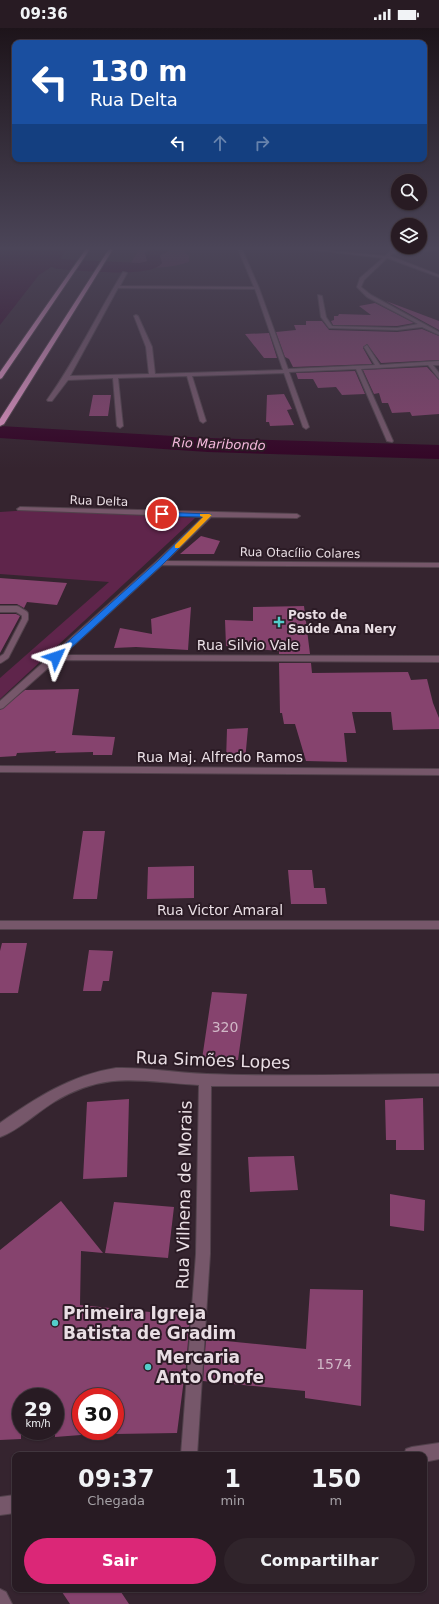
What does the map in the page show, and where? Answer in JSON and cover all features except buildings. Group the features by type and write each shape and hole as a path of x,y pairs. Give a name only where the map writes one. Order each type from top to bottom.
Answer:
{"highway":[{"path":"0,377 38,323"},
{"path":"2,421 64,323"}],"street":[{"path":"50,400 66,378 96,323"},
{"path":"139,323 149,346 152,375"},
{"path":"269,323 306,428"},
{"path":"325,323 331,327 397,329 424,325"},
{"path":"419,323 439,334"},
{"path":"367,347 379,367"},
{"path":"66,378 286,371 439,363"},
{"path":"430,364 439,377"},
{"path":"358,368 390,441"},
{"path":"189,373 203,421"},
{"path":"115,376 120,426"},
{"name":"Rua Delta","path":"20,509 209,515 297,516"},
{"path":"0,706 160,563 209,515"},
{"name":"Rua Otacílio Colares","path":"160,563 439,565"},
{"name":"Rua Silvio Vale","path":"56,657 439,659"},
{"name":"Rua Maj. Alfredo Ramos","path":"0,769 439,772"},
{"name":"Rua Victor Amaral","path":"0,925 439,925"},
{"name":"Rua Simões Lopes","path":"0,1131 51,1098 77,1084 103,1076 132,1073 205,1080 439,1080"},
{"name":"Rua Vilhena de Morais","path":"189,1452 203,1254 205,1080"},
{"path":"427,1452 439,1450"},
{"path":"0,1506 12,1504"},
{"path":"0,1598 3,1604"}],"lane":[{"path":"0,609 17,609 25,614 25,619 6,656 0,660"}],"shaded area":[{"path":"30,510 195,518 0,699 0,678 109,582 0,574 0,512"}],"waterway":[{"name":"Rio Maribondo","path":"0,432 208,445 439,452"}],"slow traffic":[{"path":"177,546 209,515 202,515"}],"place":[{"name":"Posto de Saúde Ana Nery","path":"279,622"},
{"name":"Primeira Igreja Batista de Gradim","path":"55,1323"},
{"name":"Mercaria Anto Onofe","path":"148,1367"}],"route":[{"path":"56,657 160,563 209,515 162,514"}]}
